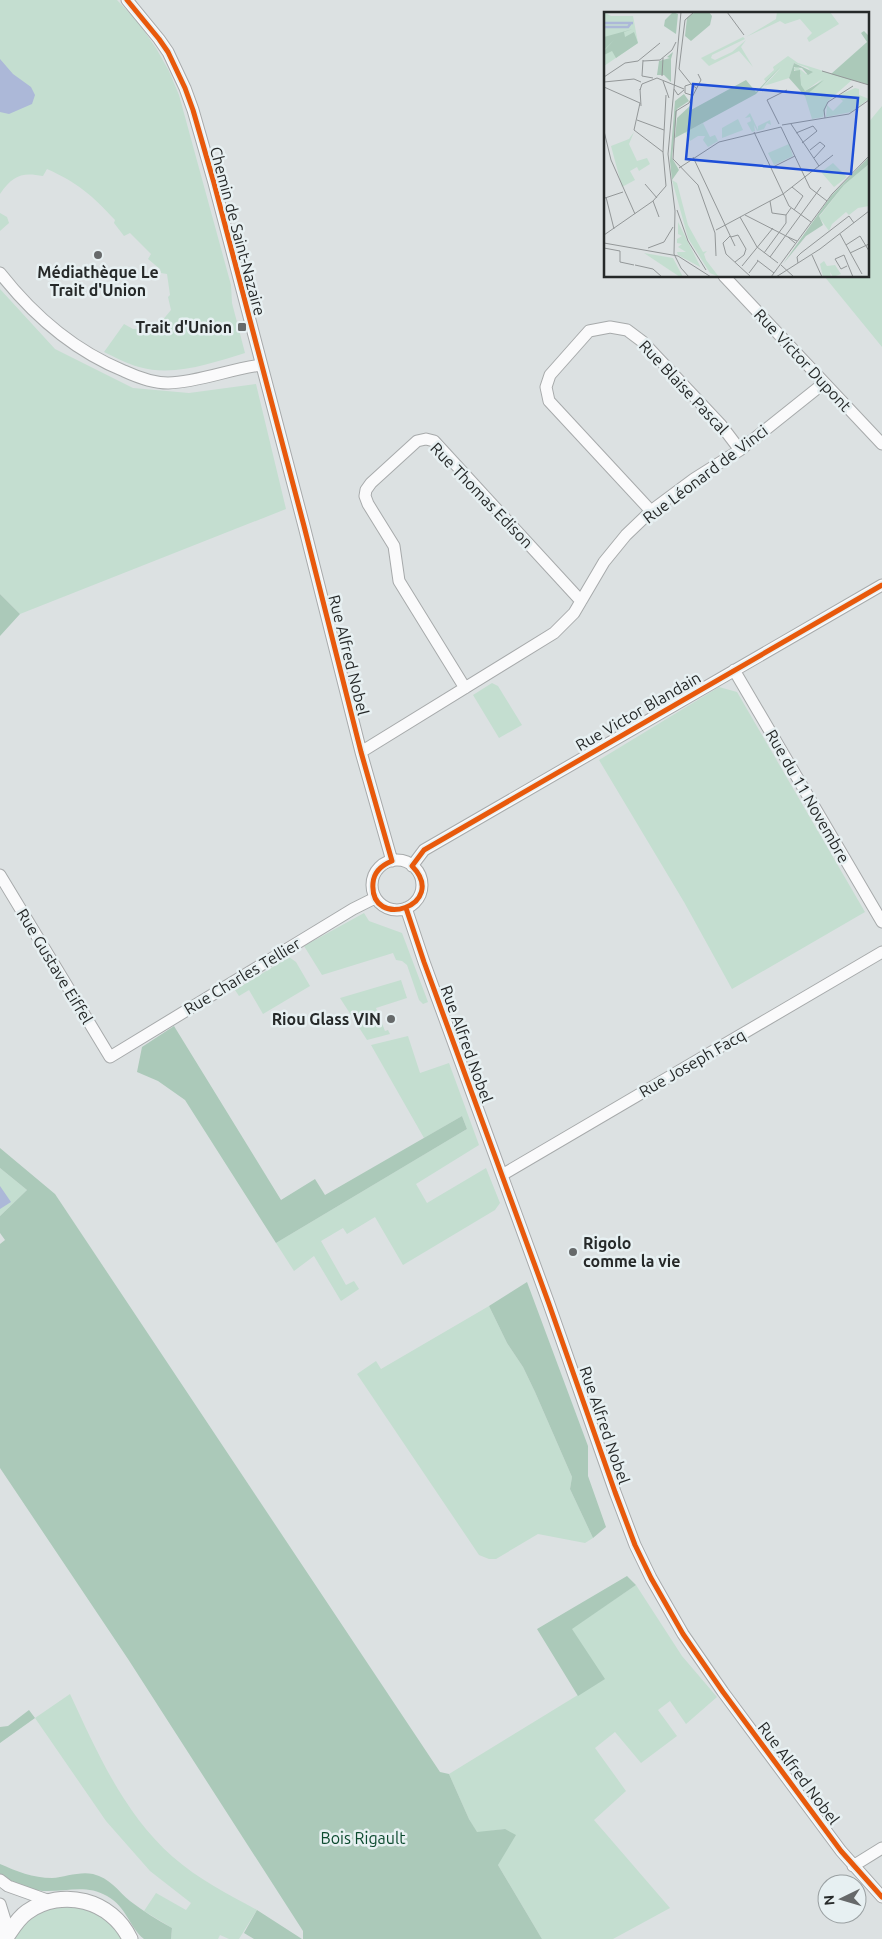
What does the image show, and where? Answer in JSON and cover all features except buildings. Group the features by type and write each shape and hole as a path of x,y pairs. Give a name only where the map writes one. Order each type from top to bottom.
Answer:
{"street":[{"name":"Chemin de Saint-Nazaire","path":"126,0 168,52 185,88 214,183 285,455"},
{"path":"0,274 36,312 70,341 104,363 138,377 165,383 192,381 234,369 261,365"},
{"name":"Rue Victor Dupont","path":"726,278 882,443"},
{"name":"Rue Blaise Pascal","path":"651,511 549,401 546,387 550,375 589,330 610,327 627,330 643,342 721,425 740,450"},
{"name":"Rue Léonard de Vinci","path":"361,752 554,633 574,613 604,562 626,534 651,511 694,479 740,450 824,383"},
{"name":"Rue Thomas Edison","path":"465,688 399,581 394,546 365,496 366,490 371,483 417,441 426,439 434,441 581,600"},
{"name":"Rue Alfred Nobel","path":"285,455 361,752 392,861"},
{"name":"Rue Victor Blandain","path":"412,866 424,850 882,585"},
{"name":"Rue du 11 Novembre","path":"734,670 882,922"},
{"path":"392,861 399,861 412,866 417,871 422,885 418,899 406,908 392,910 386,908 375,898 372,889 373,879 377,871 384,864 392,861"},
{"name":"Rue Gustave Eiffel","path":"0,875 110,1057"},
{"name":"Rue Charles Tellier","path":"110,1057 353,909 375,898"},
{"name":"Rue Alfred Nobel","path":"406,908 635,1545 651,1578 683,1634 723,1692 854,1866 882,1896"},
{"name":"Rue Joseph Facq","path":"502,1175 882,952"},
{"path":"854,1866 882,1848"},
{"path":"0,1880 8,1886 50,1901"},
{"path":"5,1939 20,1918 35,1907 50,1901 71,1899 91,1903 110,1914 124,1928 130,1938"},
{"path":"0,1904 5,1920 5,1939"}],"green space":[{"path":"0,0 117,0 138,22 169,71 179,95 231,285 232,303 245,353 193,368 152,370 135,366 104,352 124,324 133,329 156,328 171,310 168,297 170,295 167,274 161,273 160,269 148,259 151,254 130,233 124,236 114,223 115,220 99,203 58,174 47,169 43,176 29,174 18,176 0,194"},
{"path":"882,106 882,347 826,278 870,278 870,121"},
{"path":"0,213 7,217 9,223 0,231"},
{"path":"0,289 55,349 133,388 189,393 256,384 286,509 20,614 0,594"},
{"path":"0,594 20,614 0,636"},
{"path":"492,683 498,686 522,725 499,738 473,695"},
{"path":"719,687 737,692 865,912 732,989 684,902 599,760"},
{"path":"364,913 369,921 402,933 428,1002 423,1004 419,1000 407,965 402,961 396,960 393,953 322,975 304,946"},
{"path":"289,957 296,962 310,986 263,1014 249,990 239,996 235,990"},
{"path":"401,980 407,998 376,1008 385,1031 388,1030 390,1034 367,1040 340,998"},
{"path":"174,1026 281,1200 315,1179 325,1195 462,1116 467,1129 276,1243 185,1100 158,1081 137,1072 142,1047"},
{"path":"408,1036 420,1073 449,1063 479,1145 416,1184 427,1203 486,1168 500,1203 495,1210 403,1265 375,1217 347,1234 343,1228 321,1241 346,1285 354,1281 359,1289 341,1301 314,1256 294,1271 276,1243 467,1129 462,1116 424,1138 371,1045"},
{"name":"Bois Rigault","path":"0,1148 55,1194 440,1772 449,1774 469,1819 477,1832 505,1829 516,1835 498,1865 542,1939 303,1939 303,1931 128,1659 0,1468 0,1244 5,1240 0,1233 0,1216 27,1190 0,1168"},
{"path":"0,1168 27,1190 0,1216"},
{"path":"527,1282 588,1446 588,1476 606,1527 593,1538 570,1489 572,1477 535,1392 523,1367 507,1343 489,1306"},
{"path":"489,1306 507,1343 523,1367 572,1477 570,1489 593,1538 585,1543 538,1534 496,1559 489,1559 479,1555 357,1374 376,1361 381,1369"},
{"path":"627,1576 636,1585 572,1629 605,1679 578,1696 537,1629"},
{"path":"636,1585 682,1656 717,1697 686,1724 670,1701 658,1710 677,1736 641,1763 615,1732 595,1748 626,1791 594,1820 670,1908 613,1939 542,1939 498,1865 505,1829 477,1833 449,1774 604,1679 571,1629"},
{"path":"70,1694 113,1781 140,1822 173,1857 214,1886 257,1910 239,1939 229,1939 220,1935 218,1939 171,1939 172,1928 144,1911 156,1893 186,1910 191,1903 150,1871 106,1821 35,1718"},
{"path":"29,1710 35,1718 0,1743 0,1727 8,1726"},
{"path":"0,1864 25,1874 45,1878 83,1873 99,1876 109,1882 130,1901 172,1928 171,1939 144,1939 135,1929 124,1911 114,1901 99,1892 84,1889 43,1891 32,1889 0,1875"},
{"path":"57,1906 78,1908 95,1913 109,1923 122,1939 11,1939 31,1918"},
{"path":"257,1910 302,1939 254,1939 244,1933"}],"water":[{"path":"0,59 13,74 31,87 35,95 32,104 9,114 0,112"},
{"path":"0,1186 11,1202 0,1209"}],"cycle path":[{"path":"127,0 168,52 193,110 214,183 361,752 392,861 379,869 373,883 375,898 383,906 394,909 405,908 415,901 421,892 421,880 412,866 424,850 882,585"},
{"path":"406,908 635,1545 651,1578 683,1634 723,1692 841,1851 882,1897"}],"place":[{"name":"Médiathèque Le Trait d'Union","path":"98,255"},
{"name":"Trait d'Union","path":"242,327"},
{"name":"Riou Glass VIN","path":"391,1019"},
{"name":"Rigolo comme la vie","path":"573,1252"}]}
